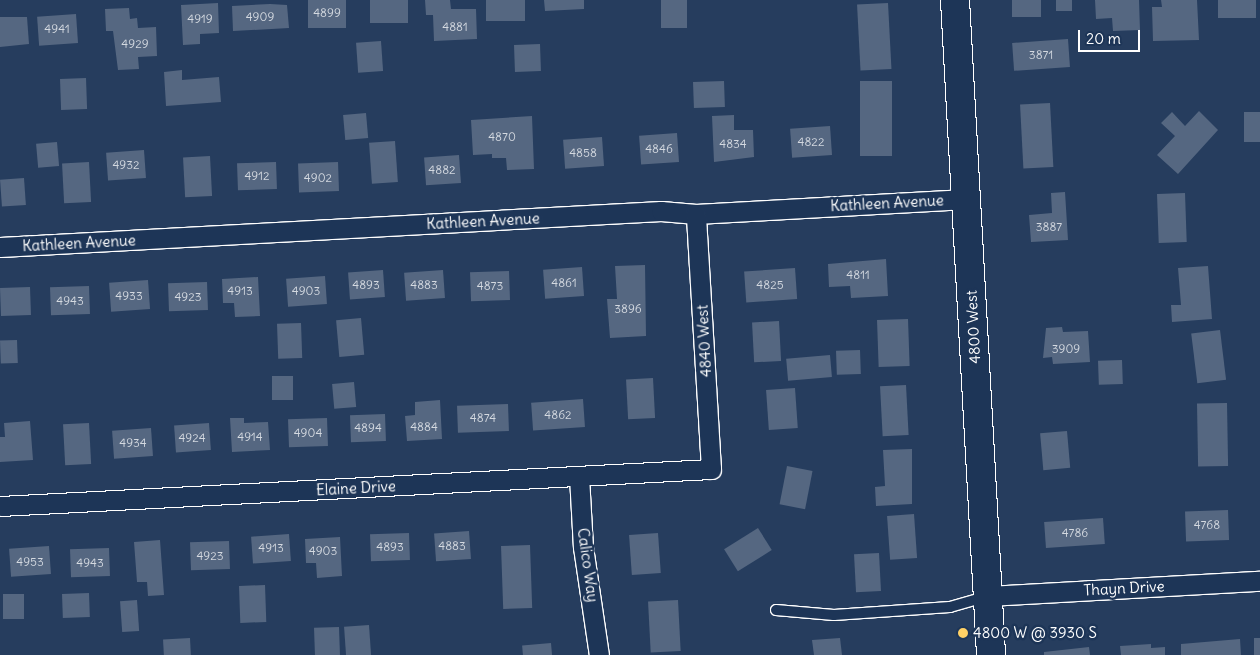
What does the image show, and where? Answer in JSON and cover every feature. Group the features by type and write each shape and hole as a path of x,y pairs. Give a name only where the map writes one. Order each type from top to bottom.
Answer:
{"main road":[{"name":"4800 West","path":"955,0 991,655"}],"street":[{"name":"Kathleen Avenue","path":"0,247 661,211 696,214 966,199"},
{"name":"4840 West","path":"696,214 711,469"},
{"name":"Elaine Drive","path":"0,506 711,469"},
{"name":"Calico Way","path":"579,476 584,548 599,655"},
{"name":"Thayn Drive","path":"988,596 1260,581"}],"lane":[{"path":"776,610 834,615 950,606 988,596"}],"building":[{"path":"308,0 346,0 346,28 308,28"},
{"path":"370,0 408,0 408,23 370,23"},
{"path":"425,0 450,0 451,9 476,9 477,39 434,41 433,15 426,15"},
{"path":"486,0 525,0 525,21 486,21"},
{"path":"544,0 584,0 584,9 545,11"},
{"path":"661,0 687,0 687,28 661,28"},
{"path":"1012,0 1041,0 1041,17 1012,17"},
{"path":"1056,0 1072,0 1072,11 1056,11"},
{"path":"1095,0 1139,0 1140,30 1113,31 1112,18 1096,19"},
{"path":"1161,0 1197,0 1199,40 1153,41 1152,7 1162,7"},
{"path":"1218,0 1256,0 1256,18 1218,18"},
{"path":"218,3 219,33 200,34 200,44 183,45 181,5"},
{"path":"888,3 891,69 860,71 857,5"},
{"path":"287,5 289,28 233,31 232,6"},
{"path":"129,8 130,19 137,18 138,28 156,27 157,56 138,57 139,69 118,70 113,31 106,31 105,9"},
{"path":"76,14 78,43 39,46 37,17"},
{"path":"0,17 27,17 29,44 0,47"},
{"path":"1068,39 1070,67 1014,71 1012,43"},
{"path":"381,41 383,71 358,73 356,43"},
{"path":"540,44 541,71 515,72 514,45"},
{"path":"182,70 182,80 219,77 221,102 166,106 164,72"},
{"path":"86,78 87,109 61,110 60,79"},
{"path":"724,81 725,107 694,108 693,82"},
{"path":"860,81 892,81 892,156 860,156"},
{"path":"1050,103 1053,167 1023,168 1020,105"},
{"path":"1199,111 1218,130 1178,174 1157,155 1175,136 1161,123 1172,112 1185,126"},
{"path":"1244,112 1260,112 1260,142 1244,142"},
{"path":"366,113 368,138 345,140 343,115"},
{"path":"734,115 734,130 753,130 754,157 714,162 712,116"},
{"path":"532,116 534,169 507,170 506,158 492,158 492,154 473,155 471,120"},
{"path":"830,126 832,155 792,158 790,129"},
{"path":"677,133 679,162 641,165 639,136"},
{"path":"602,137 604,166 565,169 563,140"},
{"path":"395,141 398,182 372,184 369,143"},
{"path":"57,142 59,166 38,168 36,144"},
{"path":"144,150 146,178 108,181 106,153"},
{"path":"459,155 461,183 426,185 424,157"},
{"path":"210,156 212,196 185,197 183,157"},
{"path":"89,162 91,202 64,203 62,163"},
{"path":"276,162 277,189 238,190 237,163"},
{"path":"338,162 339,191 299,192 298,163"},
{"path":"24,178 26,205 2,207 0,180"},
{"path":"1065,192 1068,240 1031,242 1029,215 1052,213 1051,193"},
{"path":"1185,193 1187,242 1159,243 1157,194"},
{"path":"886,259 888,296 851,298 850,286 829,287 828,264"},
{"path":"645,265 646,336 610,338 607,299 617,299 615,266"},
{"path":"1208,266 1212,319 1172,322 1171,305 1181,305 1178,268"},
{"path":"582,267 584,296 545,299 543,270"},
{"path":"795,268 797,299 746,302 744,272"},
{"path":"383,270 385,297 350,299 348,272"},
{"path":"443,270 445,298 406,301 404,273"},
{"path":"509,271 510,300 471,301 470,272"},
{"path":"325,276 327,304 288,307 286,279"},
{"path":"258,277 260,316 235,317 234,303 223,303 222,279"},
{"path":"148,280 150,309 111,312 109,283"},
{"path":"207,282 208,310 169,311 168,283"},
{"path":"89,286 90,314 51,315 50,287"},
{"path":"30,287 31,315 1,316 0,288"},
{"path":"361,318 364,355 339,357 336,320"},
{"path":"908,319 910,366 879,367 877,320"},
{"path":"779,321 781,361 754,362 752,322"},
{"path":"301,323 302,358 278,359 277,324"},
{"path":"1062,327 1063,332 1088,331 1090,362 1053,364 1052,357 1043,358 1046,328"},
{"path":"1220,330 1226,380 1197,383 1191,334"},
{"path":"17,340 18,363 1,364 0,341"},
{"path":"860,350 861,374 837,375 836,351"},
{"path":"830,355 832,377 788,381 786,359"},
{"path":"1122,360 1123,384 1099,385 1098,361"},
{"path":"272,376 293,376 293,400 272,400"},
{"path":"653,378 655,418 628,419 626,379"},
{"path":"354,382 356,407 334,409 332,384"},
{"path":"906,385 909,435 883,436 880,386"},
{"path":"795,388 798,428 769,430 766,390"},
{"path":"583,399 585,427 533,431 531,403"},
{"path":"440,400 442,439 407,441 405,416 415,415 415,402"},
{"path":"1227,403 1228,466 1198,467 1197,404"},
{"path":"508,404 509,431 458,433 457,406"},
{"path":"385,414 386,441 351,442 350,415"},
{"path":"230,418 244,418 244,423 268,422 270,450 232,452"},
{"path":"327,418 328,446 289,447 288,419"},
{"path":"30,421 33,460 0,462 0,437 5,437 4,423"},
{"path":"89,423 91,464 65,465 63,424"},
{"path":"209,423 211,450 176,452 174,425"},
{"path":"151,428 153,456 114,459 112,431"},
{"path":"1067,431 1070,468 1043,470 1040,433"},
{"path":"912,449 912,504 876,506 875,487 885,486 883,450"},
{"path":"787,466 813,471 805,509 780,504"},
{"path":"1228,510 1229,540 1186,541 1185,512"},
{"path":"914,514 917,558 890,560 887,516"},
{"path":"1103,518 1105,544 1046,548 1044,522"},
{"path":"758,528 772,550 738,571 724,549"},
{"path":"469,531 471,559 436,561 434,533"},
{"path":"409,533 410,560 371,561 370,534"},
{"path":"658,533 661,573 632,575 629,535"},
{"path":"289,534 291,561 253,564 251,537"},
{"path":"340,537 342,576 317,578 316,563 306,563 305,539"},
{"path":"160,540 164,595 148,596 147,582 137,582 134,542"},
{"path":"229,541 230,569 191,570 190,542"},
{"path":"530,545 532,608 503,609 501,546"},
{"path":"49,546 51,574 11,577 9,549"},
{"path":"109,548 110,576 71,577 70,549"},
{"path":"879,553 881,591 856,592 854,554"},
{"path":"265,585 266,622 240,623 239,586"},
{"path":"89,593 90,617 63,618 62,594"},
{"path":"3,594 24,594 24,619 3,619"},
{"path":"137,600 139,631 122,632 120,601"},
{"path":"678,600 681,651 651,653 648,602"},
{"path":"369,625 371,655 346,655 344,627"},
{"path":"339,627 340,655 315,655 314,628"},
{"path":"190,638 191,655 164,655 163,639"},
{"path":"840,638 842,655 814,655 812,640"},
{"path":"1254,638 1260,638 1260,655 1254,655"},
{"path":"1240,639 1241,655 1181,655 1181,644"},
{"path":"551,643 552,655 523,655 522,646"},
{"path":"1151,644 1151,648 1165,647 1165,655 1121,655 1120,646"},
{"path":"1089,647 1090,655 1044,655 1044,652"}],"place":[{"name":"4800 W @ 3930 S","path":"963,633"}]}
